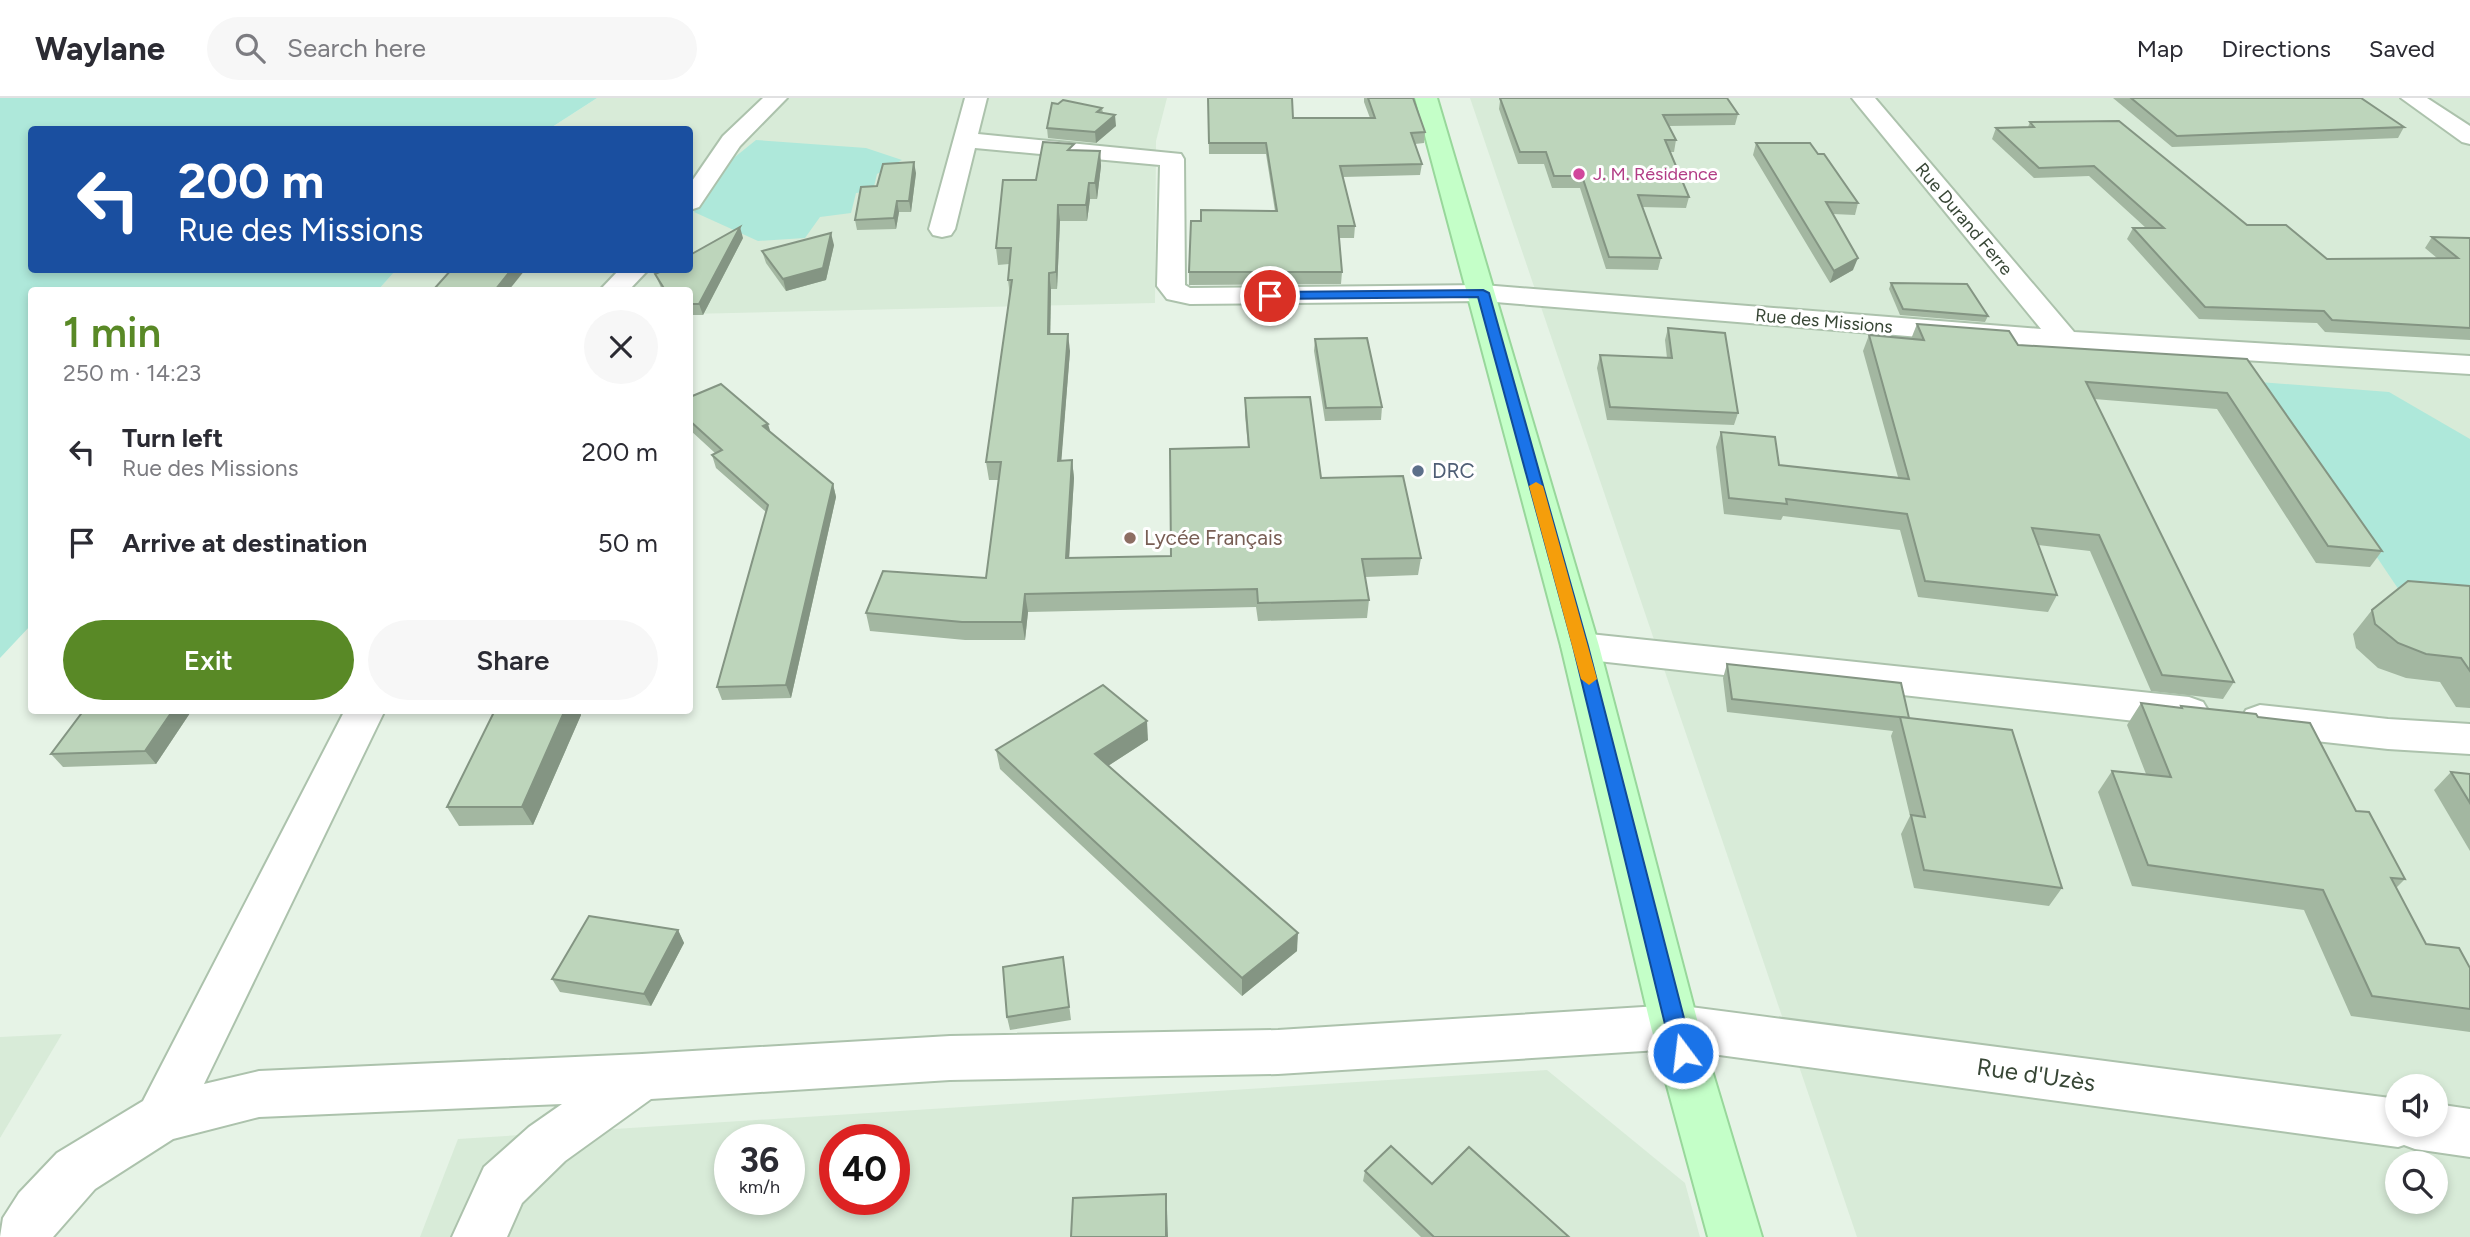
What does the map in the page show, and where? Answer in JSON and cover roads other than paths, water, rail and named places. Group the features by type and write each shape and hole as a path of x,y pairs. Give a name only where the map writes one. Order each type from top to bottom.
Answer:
{"street":[{"path":"693,198 731,141 776,98"},
{"path":"942,229 976,98"},
{"path":"1426,98 1483,293 1580,646 1675,1027 1734,1237"},
{"name":"Rue Durand Ferre","path":"1863,98 2065,340"},
{"path":"2412,98 2470,137"},
{"name":"Rue des Missions","path":"966,140 1172,159 1171,286 1177,293 1190,296 1483,293 2065,340 2470,365"},
{"path":"617,287 631,273"},
{"path":"1580,646 2388,734 2470,739"},
{"path":"22,1237 38,1212 76,1171 161,1118 363,714"},
{"name":"Rue d'Uzès","path":"161,1118 259,1094 642,1077 950,1058 1278,1052 1675,1027 2385,1121"},
{"path":"479,1237 503,1185 547,1144 642,1077"},
{"path":"2448,1130 2470,1133"}],"place":[{"name":"J. M. Résidence","path":"1579,174"},
{"name":"DRC","path":"1418,471"},
{"name":"Lycée Français","path":"1130,538"}]}
